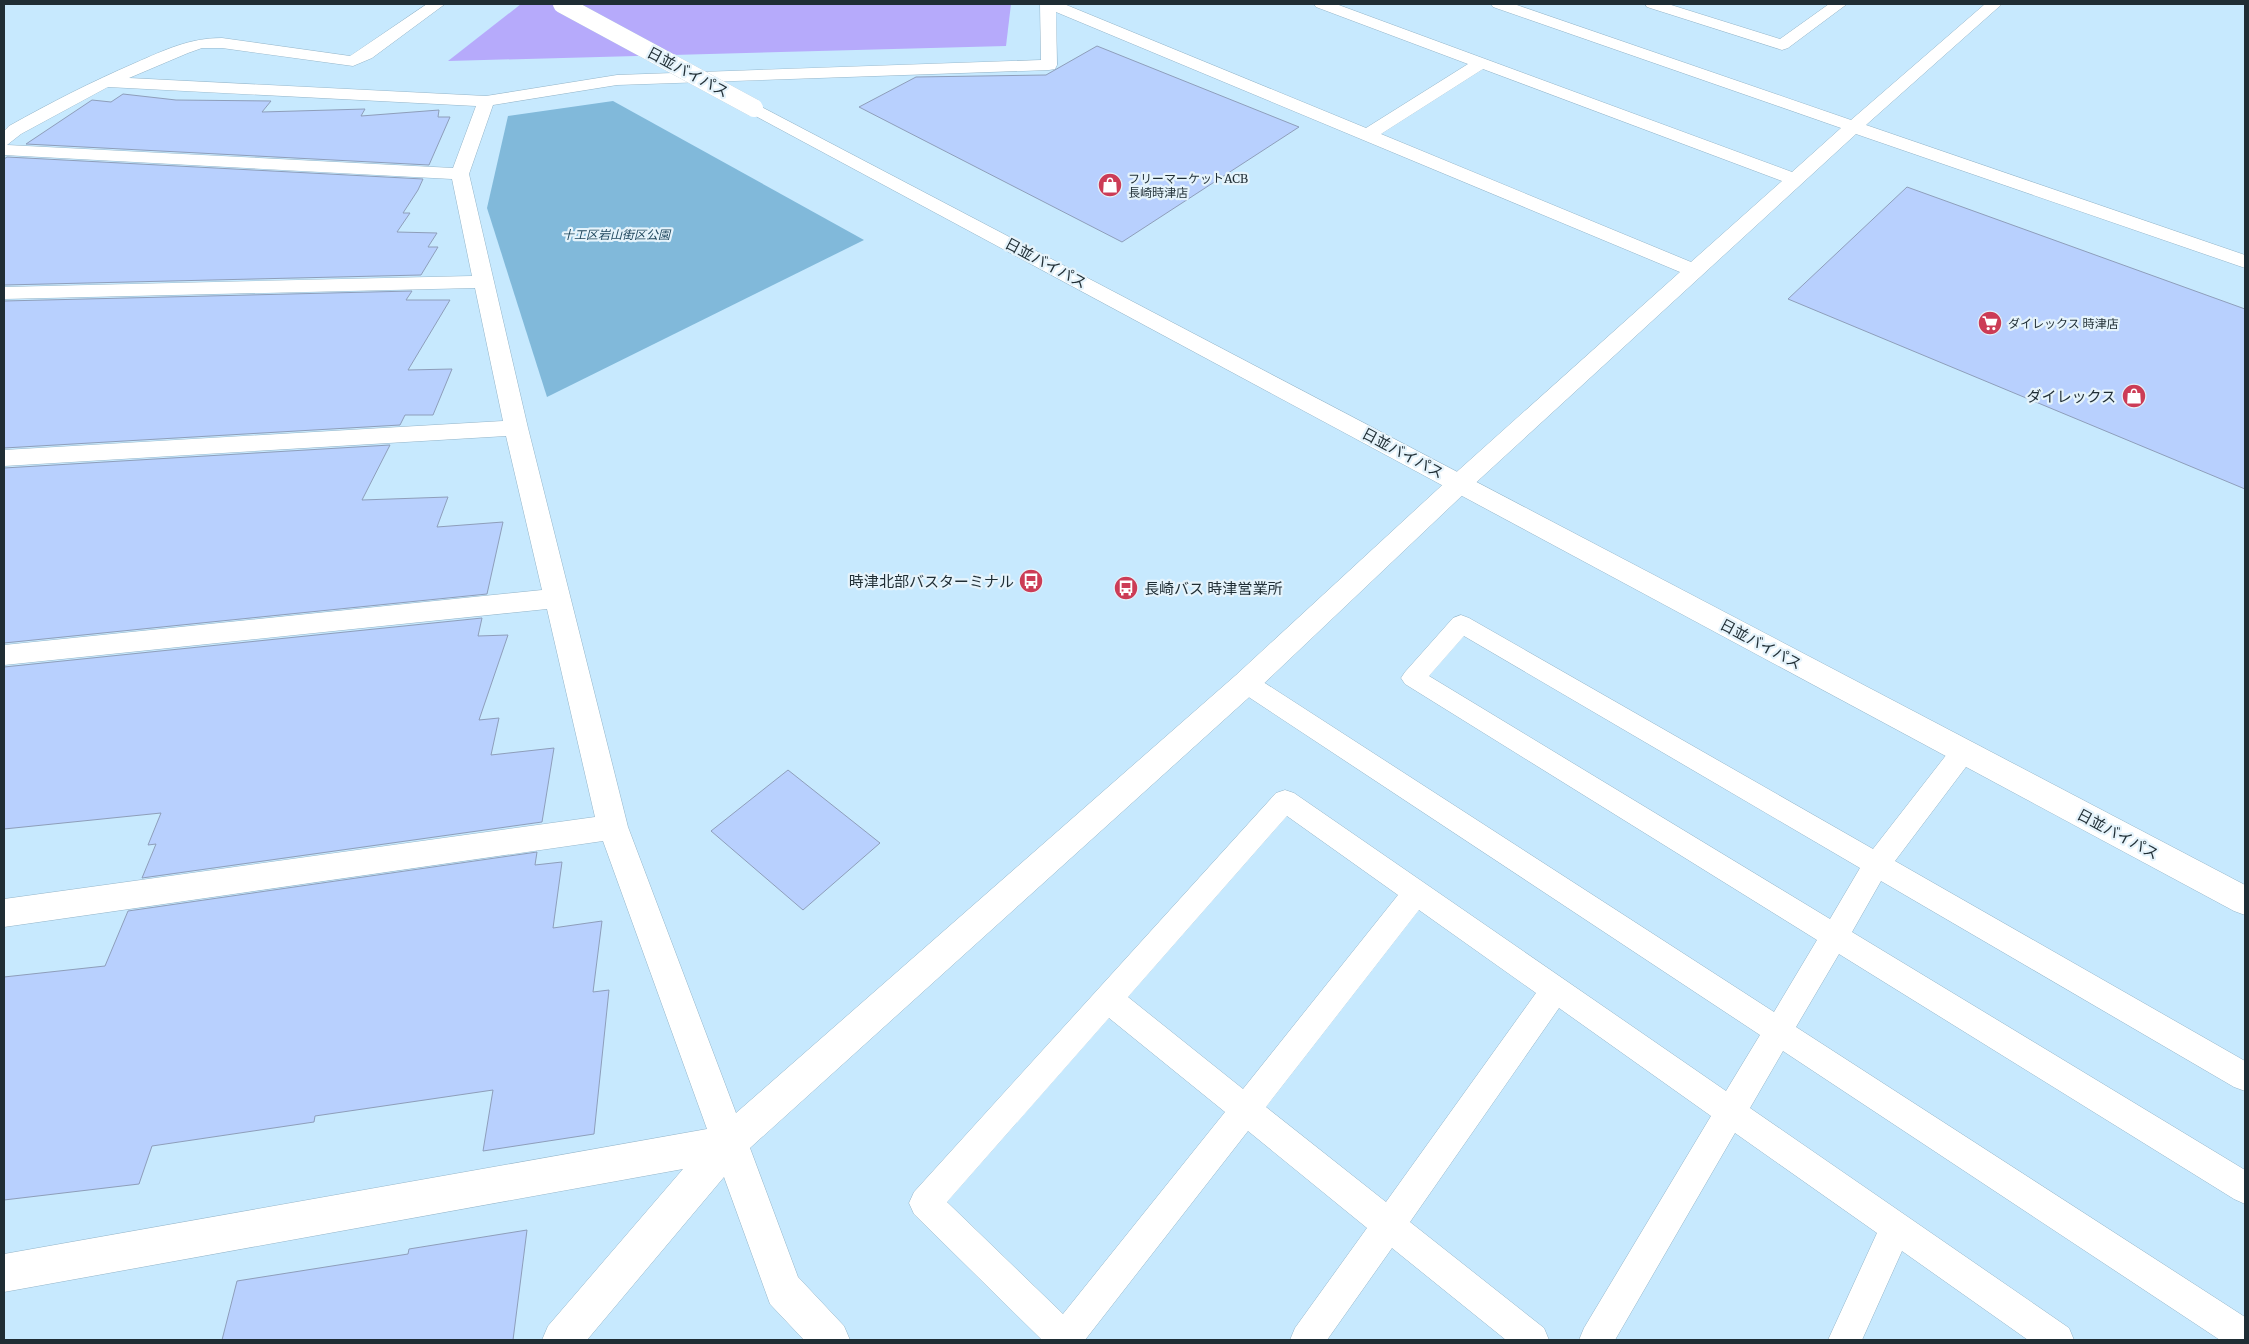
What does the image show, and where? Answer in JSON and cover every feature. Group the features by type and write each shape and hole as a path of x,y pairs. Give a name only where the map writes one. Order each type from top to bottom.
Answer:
{"main road":[{"path":"8,134 60,104 104,82 182,49 201,43 222,43 353,61 366,54 437,4"},
{"name":"日並バイパス","path":"562,4 2245,901"},
{"path":"104,82 486,101 617,80 1049,65 1049,4 1694,270"},
{"path":"1322,4 1795,179"},
{"path":"1499,4 1525,7 1853,127 2245,262"},
{"path":"1653,4 1782,45 1839,4"},
{"path":"562,1340 729,1144 1246,683 1460,483 1694,270 1853,127 1994,4"},
{"path":"1367,135 1481,63"},
{"path":"486,101 460,174 482,282 516,428 613,827 784,1290 830,1340"},
{"path":"4,150 460,174"},
{"path":"4,293 482,282"},
{"path":"4,458 516,428"},
{"path":"4,655 558,598"},
{"path":"4,913 613,827"},
{"path":"4,1273 729,1144"}],"lane":[{"path":"2245,1077 1461,624 1413,678 2245,1188"},
{"path":"1246,683 2245,1337"},
{"path":"1596,1340 1877,864 1963,752"},
{"path":"1416,893 1066,1340 925,1203 1285,801 2056,1340"},
{"path":"1307,1340 1555,990"},
{"path":"1108,999 1532,1340"},
{"path":"1845,1340 1896,1228"}],"green space":[{"name":"十工区岩山街区公園","path":"613,101 864,240 547,397 487,208 508,116"}],"shaded area":[{"path":"521,4 1011,4 1006,46 448,61"}],"building":[{"name":"フリーマーケットACB 長崎時津店","path":"1097,46 1299,127 1122,242 859,107 916,77 1046,75"},
{"path":"123,94 176,100 271,101 262,112 365,109 361,116 439,110 438,117 450,117 429,165 26,144 92,100 111,102"},
{"path":"7,157 423,179 403,213 410,213 397,232 437,233 428,247 438,247 421,275 4,285 4,159"},
{"name":"ダイレックス","path":"1907,187 2245,309 2245,489 1788,299"},
{"path":"412,291 406,300 450,300 408,370 452,369 433,415 405,415 400,425 4,448 4,301"},
{"path":"390,445 362,500 448,497 437,527 503,522 487,594 4,643 4,468"},
{"path":"482,618 478,636 508,635 479,720 499,718 491,755 554,748 542,822 142,878 156,844 148,845 161,813 4,829 4,667"},
{"path":"788,770 880,843 803,910 711,831"},
{"path":"537,852 535,865 562,862 553,928 602,921 593,992 609,990 594,1134 483,1151 493,1090 315,1116 314,1122 152,1146 139,1184 4,1200 4,977 105,966 128,911"},
{"path":"527,1230 513,1340 222,1340 237,1281 408,1254 409,1249"}],"place":[{"name":"フリーマーケットACB 長崎時津店","path":"1110,185"},
{"name":"ダイレックス 時津店","path":"1990,323"},
{"name":"ダイレックス","path":"2134,396"},
{"name":"時津北部バスターミナル","path":"1031,581"},
{"name":"長崎バス 時津営業所","path":"1126,588"}]}
